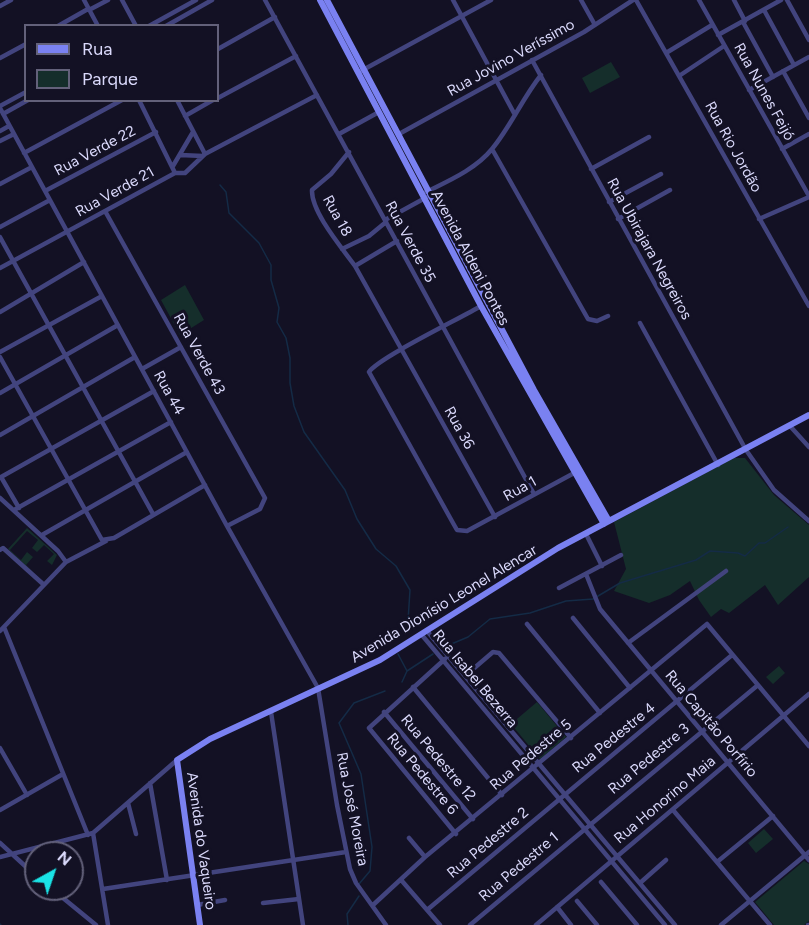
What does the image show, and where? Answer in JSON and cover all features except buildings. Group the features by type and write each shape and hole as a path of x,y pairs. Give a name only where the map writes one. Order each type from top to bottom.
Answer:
{"main road":[{"name":"Avenida Aldeni Pontes","path":"320,0 399,134 481,306 607,523"},
{"name":"Avenida Aldeni Pontes","path":"328,0 379,112 427,194 577,472"},
{"name":"Avenida Dionísio Leonel Alencar","path":"177,760 202,743 364,668 424,633 519,571 809,416"},
{"name":"Avenida do Vaqueiro","path":"177,760 200,925"}],"street":[{"path":"0,6 11,0"},
{"path":"84,0 97,24"},
{"path":"62,24 108,0"},
{"path":"122,0 135,24"},
{"path":"152,24 196,0"},
{"path":"170,24 212,0"},
{"name":"Rua Verde 35","path":"265,0 397,241 442,329 534,494"},
{"path":"453,0 515,115"},
{"path":"581,0 595,25"},
{"path":"621,0 624,6"},
{"name":"Rua Jovino Veríssimo","path":"399,134 595,25 635,0"},
{"name":"Rua Rio Jordão","path":"635,0 809,306"},
{"name":"Rua Nunes Feijó","path":"699,0 809,197"},
{"path":"734,0 773,77"},
{"path":"718,35 765,10 773,2 781,0"},
{"path":"787,0 809,40"},
{"path":"360,71 487,1"},
{"path":"765,10 794,65"},
{"path":"219,48 275,17"},
{"path":"666,53 712,25"},
{"path":"0,58 24,45"},
{"path":"679,76 724,46"},
{"path":"219,97 296,56"},
{"path":"749,90 807,58 809,66"},
{"name":"Rua Ubirajara Negreiros","path":"531,60 746,450 774,490 809,521"},
{"path":"783,71 809,117"},
{"path":"342,249 375,232 385,221 475,165 492,149 541,75"},
{"path":"0,107 24,93"},
{"path":"180,155 204,155 317,95"},
{"path":"3,114 24,102"},
{"path":"24,153 118,102"},
{"path":"140,102 175,173"},
{"path":"178,102 204,155"},
{"path":"185,116 210,102"},
{"path":"803,106 809,103"},
{"name":"Rua 44","path":"0,107 226,526 318,688"},
{"path":"339,134 379,112"},
{"path":"0,131 9,126"},
{"name":"Rua Verde 22","path":"45,191 156,132"},
{"path":"173,166 193,132"},
{"path":"0,141 14,134"},
{"path":"782,149 808,135 809,141"},
{"path":"591,169 649,138"},
{"path":"492,149 588,319 597,321 608,316"},
{"name":"Rua 18","path":"349,152 312,192 330,232 355,266 401,350"},
{"name":"Rua Verde 21","path":"0,268 175,173 189,170 204,155"},
{"path":"0,184 32,167"},
{"path":"609,202 661,174"},
{"path":"618,219 670,190"},
{"path":"759,219 809,197"},
{"path":"0,227 50,200"},
{"name":"Rua Verde 43","path":"105,211 264,495 265,503 260,509 226,526"},
{"path":"0,237 153,514"},
{"path":"355,266 397,241"},
{"path":"0,312 84,262"},
{"path":"102,296 0,354 85,511 102,540 106,541"},
{"path":"401,350 481,306"},
{"path":"640,323 718,465"},
{"path":"0,393 118,325"},
{"path":"142,369 181,347"},
{"name":"Rua 1","path":"401,350 369,372 457,530 463,532 473,528 577,472"},
{"name":"Rua 36","path":"401,350 495,517"},
{"path":"0,435 135,357"},
{"path":"16,509 1,476 154,391"},
{"path":"16,509 171,422"},
{"path":"790,426 809,447"},
{"path":"42,535 187,452"},
{"path":"108,925 104,889 90,834 2,629 66,562 205,485"},
{"path":"0,498 16,509 63,556 66,562"},
{"path":"0,509 8,505"},
{"path":"586,534 602,566"},
{"path":"0,550 3,548 43,584"},
{"path":"559,588 621,555"},
{"path":"628,643 726,571"},
{"name":"Rua Capitão Porfírio","path":"586,574 598,598 600,609 808,856"},
{"path":"573,618 630,688"},
{"path":"527,624 600,713"},
{"name":"Rua Pedestre 5","path":"372,905 425,857 456,834 707,624 732,655"},
{"name":"Rua Isabel Bezerra","path":"424,633 448,656 540,763 675,925"},
{"name":"Rua Isabel Bezerra","path":"424,633 443,660 665,925"},
{"path":"465,676 493,652 499,653 571,738"},
{"path":"732,655 809,746"},
{"name":"Rua Pedestre 4","path":"565,794 732,655"},
{"path":"384,712 448,656"},
{"name":"Rua Pedestre 3","path":"585,828 758,685"},
{"path":"413,687 502,795"},
{"name":"Rua José Moreira","path":"318,688 346,852 356,883 386,925"},
{"name":"Rua Honorino Maia","path":"536,925 809,694"},
{"path":"271,712 303,925"},
{"name":"Rua Pedestre 6","path":"384,712 370,725 369,729 456,834"},
{"name":"Rua Pedestre 12","path":"384,712 473,819"},
{"path":"0,748 27,795"},
{"name":"Avenida Dionísio Leonel Alencar","path":"3,857 90,834 177,760"},
{"path":"0,810 63,774"},
{"path":"150,783 167,880"},
{"name":"Rua Pedestre 2","path":"427,910 565,794"},
{"path":"128,803 136,834"},
{"path":"673,810 770,925"},
{"path":"717,862 772,816"},
{"name":"Rua Pedestre 1","path":"470,925 585,828"},
{"path":"409,838 425,857"},
{"path":"0,843 3,857 24,869"},
{"path":"104,889 346,852"},
{"path":"721,925 808,856"},
{"path":"639,883 666,860"},
{"path":"402,880 440,925"},
{"path":"601,882 637,925"},
{"path":"263,903 299,899"},
{"path":"197,905 225,900"},
{"path":"67,901 96,925"},
{"path":"577,901 597,925"},
{"path":"649,906 655,901"},
{"path":"557,907 571,925"}],"green space":[{"path":"611,62 620,77 590,93 582,78"},
{"path":"185,285 204,320 180,335 161,300"},
{"path":"734,458 745,458 774,495 809,525 809,577 778,605 765,585 729,613 721,609 711,617 690,581 670,595 649,603 614,591 626,569 614,522"},
{"path":"27,528 57,555 52,565 47,561 54,554 44,545 37,552 32,548 38,540 27,531 10,550 21,560 27,552 33,557 26,565 36,575 8,549"},
{"path":"779,666 785,673 773,684 766,677"},
{"path":"537,702 566,737 540,759 511,724"},
{"path":"764,829 773,839 756,853 748,843"},
{"path":"804,861 809,864 809,921 804,925 774,925 755,902"}],"waterway":[{"path":"220,185 226,192 229,213 259,243 271,265 271,280 279,308 277,322 286,338 294,406 304,432 345,490 357,519 376,549 396,566 410,590 408,621 394,640"},
{"path":"449,645 468,637 490,619 530,613 566,601 593,599 620,583 696,560 710,551 738,553 745,556 759,543 765,543 788,527"},
{"path":"398,654 407,671 402,682"},
{"path":"407,671 433,654"},
{"path":"359,884 370,871 372,847 361,774 339,723 354,703 385,691"},
{"path":"348,925 347,914 359,896"}]}
